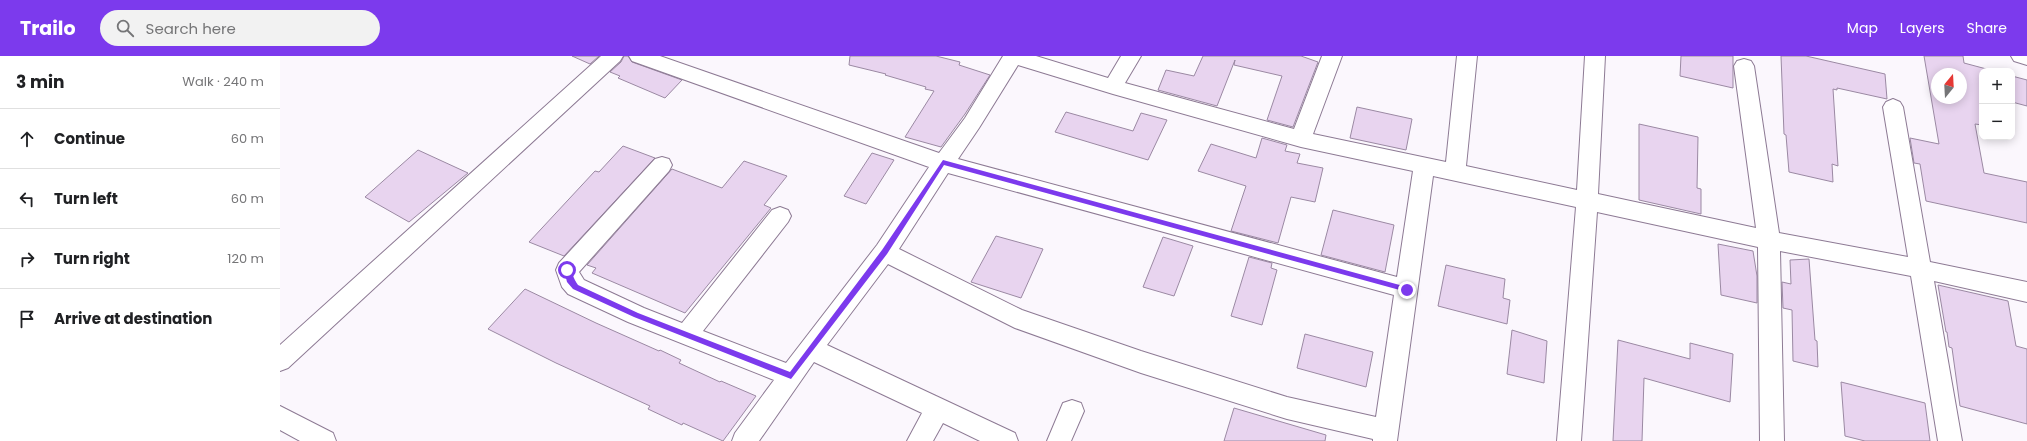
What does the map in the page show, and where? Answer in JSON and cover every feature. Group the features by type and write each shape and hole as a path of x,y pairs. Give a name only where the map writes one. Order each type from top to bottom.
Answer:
{"street":[{"path":"280,360 613,56"},
{"path":"639,56 943,163 1407,290"},
{"path":"744,441 810,349 885,252 943,163 972,123 1013,56 1114,88 1301,139 1768,240 1921,269 2027,292"},
{"path":"1114,88 1131,56"},
{"path":"1301,139 1332,56"},
{"path":"1455,173 1467,56"},
{"path":"1569,441 1588,200 1596,56"},
{"path":"2021,56 2027,58"},
{"path":"1744,66 1768,240 1772,441"},
{"path":"1893,107 1950,441"},
{"path":"662,165 567,270 570,280 576,287 636,315 791,376"},
{"path":"885,252 1022,320 1141,362 1287,408 1386,436 1424,166"},
{"path":"686,335 780,216"},
{"path":"810,349 937,410 1006,441"},
{"path":"919,441 937,410"},
{"path":"1059,441 1072,411"},
{"path":"280,417 324,441"}],"building":[{"path":"572,56 599,56 590,64"},
{"path":"624,56 628,56 632,62 682,80 665,98 618,78 620,76 610,72 621,62"},
{"path":"850,56 936,56 960,62 959,65 990,75 965,114 941,147 905,137 934,91 925,89 926,87 885,75 886,74 849,65"},
{"path":"1203,56 1301,56 1318,62 1293,127 1267,120 1282,76 1234,65 1235,60 1217,106 1158,90 1166,70 1194,76"},
{"path":"1681,56 1733,56 1733,88 1680,76"},
{"path":"1781,56 1806,56 1885,74 1887,99 1837,88 1837,90 1833,89 1838,166 1832,164 1833,182 1789,172 1786,135 1784,134"},
{"path":"1924,56 1963,56 1964,63 1983,68 1979,68 1979,125 1975,124 1984,173 2027,182 2027,223 1926,201 1920,164 1914,163 1910,138 1939,144 1932,104 1967,104 1967,68 1931,68 1931,97"},
{"path":"2015,77 2027,80 2027,106 2015,103"},
{"path":"1357,107 1412,119 1406,150 1350,138"},
{"path":"1066,112 1133,131 1141,113 1167,120 1148,160 1055,132"},
{"path":"1639,124 1698,137 1697,188 1701,189 1701,214 1639,200"},
{"path":"1262,138 1287,145 1285,151 1300,154 1297,163 1323,168 1315,202 1291,197 1278,243 1231,231 1246,186 1198,171 1211,144 1256,158"},
{"path":"623,146 655,158 564,256 529,242 595,171 599,172"},
{"path":"418,150 468,173 409,222 365,197"},
{"path":"872,153 894,160 866,204 844,196"},
{"path":"744,161 787,176 764,205 771,208 685,313 592,273 596,268 587,265 672,169 722,188"},
{"path":"1333,210 1394,225 1385,272 1321,255"},
{"path":"996,236 1043,249 1021,298 971,282"},
{"path":"1163,237 1193,246 1174,296 1143,287"},
{"path":"1718,244 1753,251 1757,276 1757,303 1721,295"},
{"path":"1249,257 1272,263 1271,268 1277,270 1262,325 1231,316"},
{"path":"1809,259 1818,367 1793,361 1792,310 1783,308 1782,282 1791,284 1790,260"},
{"path":"1446,265 1505,279 1503,298 1510,300 1507,324 1438,306"},
{"path":"1938,285 2008,301 2016,346 2027,349 2027,424 1960,406 1952,348 1949,347"},
{"path":"525,289 596,323 681,360 679,363 720,382 721,381 756,396 723,441 683,423 682,425 648,409 650,406 556,363 488,329"},
{"path":"1512,330 1547,341 1544,383 1507,374"},
{"path":"1305,334 1373,352 1366,387 1297,368"},
{"path":"1618,340 1690,359 1690,343 1733,354 1730,402 1644,378 1642,441 1613,441"},
{"path":"1841,382 1925,403 1930,441 1865,441 1845,436"},
{"path":"1234,408 1326,435 1325,441 1224,441"}],"route":[{"path":"567,270 570,280 576,287 636,315 791,376 885,252 943,163 1407,290"}]}
